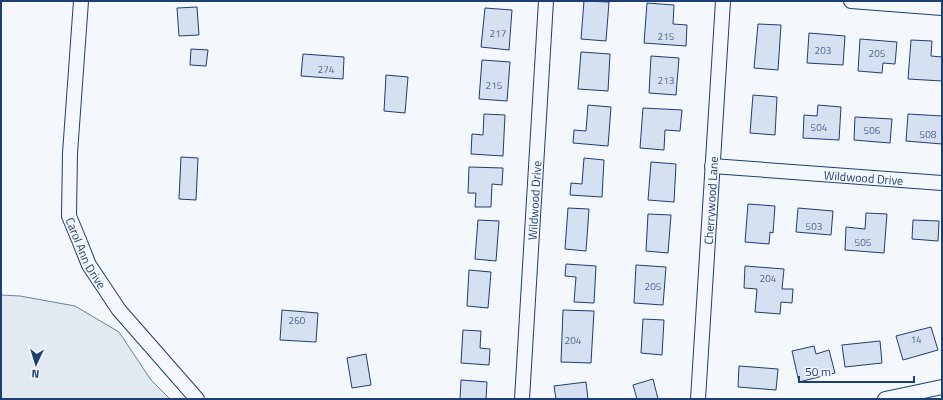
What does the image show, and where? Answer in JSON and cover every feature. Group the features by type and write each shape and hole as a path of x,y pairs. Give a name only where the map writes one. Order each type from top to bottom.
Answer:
{"street":[{"name":"Carol Ann Drive","path":"81,1 70,153 69,216 89,265 119,310 197,399"},
{"name":"Wildwood Drive","path":"522,399 546,1"},
{"name":"Cherrywood Lane","path":"698,399 723,1"},
{"path":"851,1 942,8"},
{"name":"Wildwood Drive","path":"712,166 942,183"},
{"path":"886,399 942,387"}],"shaded area":[{"path":"1,295 20,296 75,306 119,332 151,380 170,399 1,399"}],"building":[{"path":"584,1 609,2 606,41 581,39"},
{"path":"647,3 674,5 673,24 687,25 686,46 644,43"},
{"path":"197,7 199,35 179,36 177,8"},
{"path":"485,8 512,10 509,50 481,47"},
{"path":"758,24 781,25 778,70 754,68"},
{"path":"809,33 845,36 843,65 807,63"},
{"path":"860,39 897,42 895,64 883,63 882,73 858,71"},
{"path":"911,40 932,41 931,56 942,57 942,81 908,79"},
{"path":"191,49 208,50 206,66 190,65"},
{"path":"581,52 610,54 608,91 578,89"},
{"path":"303,54 344,57 343,79 301,76"},
{"path":"651,56 679,58 676,95 649,93"},
{"path":"482,60 510,62 507,101 479,99"},
{"path":"386,75 408,77 405,113 384,111"},
{"path":"753,95 777,97 775,135 750,133"},
{"path":"588,105 611,107 608,146 573,143 574,130 586,131"},
{"path":"818,105 841,107 839,140 803,138 804,115 817,116"},
{"path":"643,108 682,110 680,131 665,130 664,150 640,148"},
{"path":"484,114 505,115 503,156 471,154 472,134 483,135"},
{"path":"908,114 942,116 942,144 906,141"},
{"path":"855,117 892,119 890,143 854,140"},
{"path":"181,157 198,158 196,200 179,199"},
{"path":"584,158 604,160 602,197 570,195 571,183 582,184"},
{"path":"651,162 676,164 674,202 648,200"},
{"path":"469,167 503,168 502,185 492,184 491,207 475,207 476,193 468,193"},
{"path":"748,204 775,206 773,233 770,232 769,244 745,242"},
{"path":"568,208 589,209 586,251 565,249"},
{"path":"798,208 833,211 831,235 796,232"},
{"path":"866,213 887,214 884,253 845,250 846,227 865,229"},
{"path":"648,214 671,215 668,253 646,251"},
{"path":"478,220 499,221 496,261 475,259"},
{"path":"913,220 939,221 938,241 912,239"},
{"path":"566,264 596,266 594,303 574,302 576,277 565,276"},
{"path":"636,265 666,267 663,305 634,303"},
{"path":"745,266 784,269 782,289 793,289 792,303 781,302 780,314 755,312 757,289 744,288"},
{"path":"469,270 491,272 488,308 467,306"},
{"path":"282,310 318,313 316,342 280,340"},
{"path":"563,310 594,311 591,363 561,362"},
{"path":"643,319 664,320 662,355 641,353"},
{"path":"931,327 938,350 903,360 896,336"},
{"path":"463,330 481,331 480,348 490,349 489,365 461,363"},
{"path":"880,341 882,363 845,367 842,345"},
{"path":"814,346 816,354 829,350 835,373 799,382 792,351"},
{"path":"366,354 371,385 352,388 347,358"},
{"path":"739,366 778,369 776,390 738,387"},
{"path":"653,379 658,399 637,399 633,385"},
{"path":"461,380 487,382 486,399 460,399"},
{"path":"586,382 588,399 556,399 554,386"}]}
